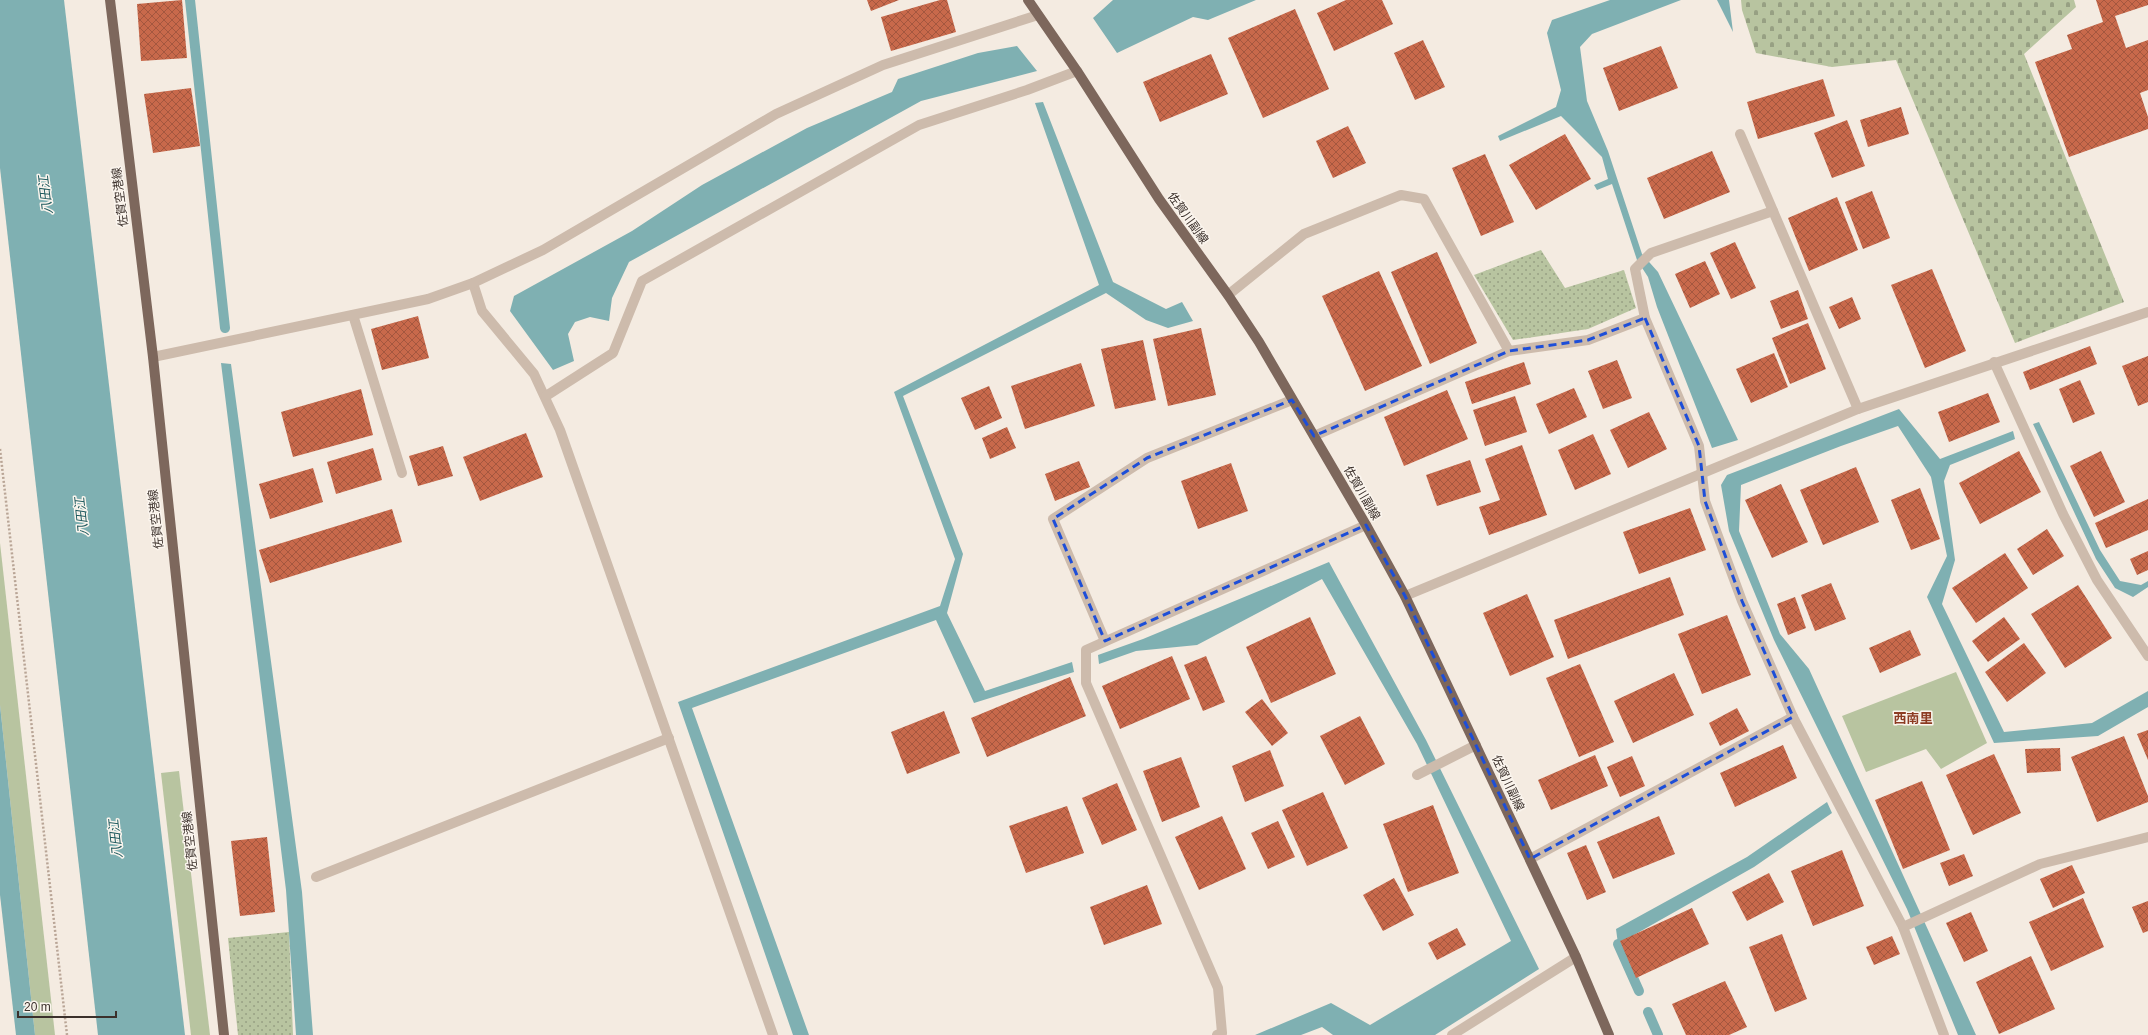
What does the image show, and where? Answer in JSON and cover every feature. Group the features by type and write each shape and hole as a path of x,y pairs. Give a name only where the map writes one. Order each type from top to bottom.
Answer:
{"main road":[{"name":"佐賀空港線","path":"110,0 152,358 224,1035"},
{"name":"佐賀川副線","path":"1028,0 1077,71 1159,199 1228,295 1314,436 1366,525 1405,596 1476,745 1576,957 1609,1035"}],"street":[{"path":"152,358 428,299 473,283 543,250 776,114 883,65 1038,15"},
{"path":"546,396 613,353 642,281 919,124 1027,90 1077,71"},
{"path":"1740,134 1858,408"},
{"path":"1228,295 1304,234 1401,196 1424,199 1509,351"},
{"path":"1773,211 1651,254 1635,269 1645,318 1699,446 1705,501 1742,601 1793,717 1903,927 1944,1035"},
{"path":"473,283 482,311 534,374 546,396 560,430 773,1035"},
{"path":"1405,596 1858,408 2148,312"},
{"path":"353,315 402,473"},
{"path":"1314,436 1509,351 1588,340 1645,318"},
{"path":"1994,362 2063,514 2097,580 2148,656"},
{"path":"1105,641 1053,519 1147,458 1292,400"},
{"path":"1220,1034 1218,988 1086,683 1086,650 1366,525"},
{"path":"1530,859 1793,717"},
{"path":"316,877 669,738"},
{"path":"1416,775 1476,745"},
{"path":"1903,927 2040,864 2148,837"},
{"path":"1452,1035 1576,957"}],"path":[{"path":"0,449 67,1035"}],"highlighted area":[{"path":"1645,318 1699,446 1705,501 1742,601 1793,717 1530,859 1405,596 1366,525 1105,641 1053,519 1147,458 1292,400 1314,436 1509,351 1588,340"}],"green space":[{"path":"1741,0 2074,0 2076,7 2024,54 2124,302 2015,343 1896,60 1832,67 1756,53 1742,10"},
{"path":"1541,250 1565,288 1624,270 1636,308 1588,329 1513,340 1474,275"},
{"path":"0,543 55,1035 35,1035 0,705"},
{"path":"1956,672 1987,743 1941,769 1926,749 1866,772 1842,716"},
{"path":"179,771 210,1035 191,1035 161,773"},
{"path":"289,932 293,1035 238,1035 228,938"}],"water":[{"name":"八田江","path":"0,0 64,0 185,1035 98,1035 0,168"},
{"path":"1113,0 1256,0 1208,20 1193,17 1117,53 1093,18"},
{"path":"1610,0 1681,0 1592,34 1580,47 1587,101 1608,151 1642,254 1658,272 1738,440 1712,448 1657,307 1648,277 1637,260 1612,184 1597,190 1594,185 1608,179 1602,157 1561,116 1500,141 1498,136 1556,107 1561,90 1547,33 1552,20"},
{"path":"1717,0 1729,0 1733,32"},
{"path":"1017,46 1037,71 921,101 629,262 612,298 609,321 590,317 575,322 568,334 574,361 553,370 510,311 514,296 632,231 702,185 807,128 892,92 898,79 978,53"},
{"path":"1043,102 1113,282 1166,309 1182,302 1193,321 1168,328 1146,320 1106,293 903,396 963,554 947,613 985,691 1072,662 1074,672 974,703 936,620 692,708 809,1035 793,1035 678,702 940,606 955,559 894,392 1099,285 1035,103"},
{"path":"221,363 231,364 302,892 313,1035 296,1035 286,890"},
{"path":"1899,409 1940,459 2013,431 2015,439 1950,465 1944,481 1955,560 1942,604 2004,732 2092,723 2148,691 2148,707 2098,736 1994,743 1927,597 1947,556 1931,477 1898,426 1841,446 1741,485 1739,531 1780,634 1809,669 1976,1035 1958,1035 1907,909 1774,640 1729,531 1721,485 1727,475"},
{"path":"2039,422 2100,550 2120,581 2141,585 2148,581 2148,587 2133,597 2115,588 2096,559 2033,424"},
{"path":"1329,562 1426,740 1539,969 1435,1035 1333,1035 1322,1027 1301,1035 1255,1035 1331,1003 1370,1025 1511,941 1417,744 1322,579 1197,645 1136,651 1099,664 1098,655 1143,639"},
{"path":"0,705 35,1035 16,1035 0,895"},
{"path":"1827,802 1832,813 1754,867 1618,944 1616,929 1747,857"}],"building":[{"path":"182,0 187,58 141,61 137,4"},
{"path":"867,0 899,0 871,11"},
{"path":"940,0 947,0 956,32 891,51 881,17"},
{"path":"1346,0 1382,0 1393,24 1334,51 1317,13"},
{"path":"2096,0 2148,0 2148,5 2115,16 2126,48 2148,40 2148,90 2140,93 2148,117 2148,129 2069,157 2035,62 2072,49 2067,35 2103,22"},
{"path":"1295,9 1329,89 1263,118 1228,38"},
{"path":"1423,40 1445,87 1415,100 1394,53"},
{"path":"1661,46 1678,88 1619,111 1603,68"},
{"path":"1211,54 1228,94 1160,122 1143,82"},
{"path":"1823,79 1835,116 1758,139 1747,102"},
{"path":"191,88 200,146 153,153 144,94"},
{"path":"1901,107 1909,134 1868,147 1860,120"},
{"path":"1847,120 1865,166 1832,178 1814,133"},
{"path":"1348,126 1366,163 1333,178 1316,141"},
{"path":"1565,134 1591,179 1536,210 1509,165"},
{"path":"1712,151 1730,192 1664,219 1647,178"},
{"path":"1485,154 1514,222 1481,236 1452,168"},
{"path":"1872,191 1890,238 1863,249 1845,202"},
{"path":"1837,197 1858,250 1809,271 1788,218"},
{"path":"1735,242 1756,288 1731,299 1710,253"},
{"path":"1437,252 1477,343 1430,364 1391,272"},
{"path":"1705,261 1720,294 1690,308 1675,274"},
{"path":"1932,269 1966,351 1925,368 1891,285"},
{"path":"1379,271 1422,366 1365,391 1322,296"},
{"path":"1798,290 1808,319 1781,329 1770,301"},
{"path":"1852,297 1861,319 1839,329 1829,307"},
{"path":"418,316 429,358 382,370 371,329"},
{"path":"1808,323 1826,369 1790,384 1772,338"},
{"path":"1201,328 1216,395 1168,406 1153,339"},
{"path":"1143,340 1156,400 1115,409 1101,349"},
{"path":"2090,346 2097,364 2030,390 2023,372"},
{"path":"1774,353 1788,387 1751,403 1736,369"},
{"path":"2148,356 2148,402 2138,406 2122,366"},
{"path":"1617,360 1632,398 1603,409 1588,371"},
{"path":"1524,362 1531,384 1472,404 1465,382"},
{"path":"1081,363 1095,406 1025,429 1011,386"},
{"path":"2080,380 2095,414 2073,423 2059,389"},
{"path":"989,386 1002,418 975,430 961,398"},
{"path":"1574,388 1587,417 1549,434 1536,404"},
{"path":"361,389 373,435 293,457 281,412"},
{"path":"1447,390 1468,439 1404,466 1384,417"},
{"path":"1988,393 2000,422 1949,442 1938,412"},
{"path":"1515,396 1527,432 1485,446 1473,410"},
{"path":"1649,412 1667,449 1628,468 1610,430"},
{"path":"1007,427 1016,448 990,459 982,438"},
{"path":"526,433 543,477 480,501 463,457"},
{"path":"1593,434 1611,474 1575,490 1558,450"},
{"path":"1522,445 1547,515 1489,535 1479,507 1500,500 1485,459"},
{"path":"443,446 453,476 418,486 409,456"},
{"path":"373,448 382,480 336,494 327,462"},
{"path":"2019,451 2041,492 1980,524 1959,483"},
{"path":"2101,451 2125,502 2094,517 2070,466"},
{"path":"1470,460 1481,492 1437,506 1426,475"},
{"path":"1079,461 1090,487 1055,501 1045,474"},
{"path":"1231,463 1248,511 1198,529 1181,481"},
{"path":"1856,467 1879,522 1823,545 1800,490"},
{"path":"313,468 323,502 270,519 259,484"},
{"path":"1781,484 1808,542 1772,558 1745,500"},
{"path":"1920,488 1940,539 1911,550 1891,500"},
{"path":"2148,499 2148,530 2106,548 2095,523"},
{"path":"1690,508 1706,550 1639,574 1623,532"},
{"path":"392,509 402,542 270,583 259,550"},
{"path":"2047,529 2064,556 2033,575 2017,549"},
{"path":"2148,551 2148,570 2137,575 2130,559"},
{"path":"2005,553 2028,588 1976,623 1952,588"},
{"path":"1670,577 1684,615 1568,659 1554,620"},
{"path":"1831,583 1846,619 1815,631 1801,595"},
{"path":"2078,585 2112,638 2065,668 2031,614"},
{"path":"1527,594 1554,657 1510,676 1483,613"},
{"path":"1795,597 1806,628 1788,635 1777,604"},
{"path":"1727,615 1751,675 1702,694 1678,634"},
{"path":"1310,617 1336,674 1271,703 1246,647"},
{"path":"2004,617 2020,639 1988,662 1972,641"},
{"path":"1910,630 1921,655 1880,673 1869,648"},
{"path":"2024,643 2046,673 2007,702 1985,672"},
{"path":"1172,656 1190,699 1120,729 1102,686"},
{"path":"1206,656 1225,702 1203,711 1184,665"},
{"path":"1580,664 1614,742 1579,757 1546,678"},
{"path":"1674,673 1694,715 1633,743 1614,701"},
{"path":"1070,677 1086,716 987,757 971,718"},
{"path":"1262,699 1288,733 1272,746 1245,712"},
{"path":"1737,708 1749,731 1720,746 1709,723"},
{"path":"944,711 960,753 907,774 891,732"},
{"path":"1360,716 1385,764 1345,785 1320,736"},
{"path":"2148,730 2148,760 2137,734"},
{"path":"2124,736 2148,796 2148,802 2097,822 2071,757"},
{"path":"1783,745 1797,778 1735,807 1720,773"},
{"path":"2060,748 2061,771 2027,773 2025,749"},
{"path":"1270,750 1284,786 1245,802 1232,766"},
{"path":"1994,754 2021,813 1973,835 1946,775"},
{"path":"1595,755 1608,786 1551,810 1538,780"},
{"path":"1632,756 1645,786 1620,797 1607,767"},
{"path":"1181,757 1200,807 1162,822 1143,771"},
{"path":"1922,781 1950,850 1903,869 1875,800"},
{"path":"1117,783 1137,830 1102,845 1082,798"},
{"path":"1323,792 1348,848 1307,866 1282,810"},
{"path":"1433,805 1459,873 1408,892 1383,824"},
{"path":"1067,806 1084,853 1026,873 1009,826"},
{"path":"1222,816 1246,869 1199,890 1175,837"},
{"path":"1659,816 1675,854 1613,879 1597,842"},
{"path":"1278,821 1295,857 1268,869 1251,833"},
{"path":"267,837 275,912 240,916 231,841"},
{"path":"1586,845 1606,892 1587,900 1567,853"},
{"path":"1842,850 1864,906 1813,926 1791,871"},
{"path":"1964,854 1973,876 1949,886 1940,863"},
{"path":"2072,865 2085,893 2053,908 2040,879"},
{"path":"1769,873 1784,902 1747,921 1732,892"},
{"path":"1394,878 1414,915 1383,931 1363,895"},
{"path":"1147,885 1162,924 1104,945 1090,907"},
{"path":"2083,898 2104,947 2051,971 2029,922"},
{"path":"2148,901 2148,931 2143,933 2132,907"},
{"path":"1692,908 1709,944 1636,978 1620,941"},
{"path":"1971,912 1988,951 1964,962 1946,923"},
{"path":"1457,928 1466,945 1437,960 1428,943"},
{"path":"1782,934 1807,999 1775,1012 1749,947"},
{"path":"1892,936 1900,954 1874,965 1866,947"},
{"path":"2031,956 2055,1009 1999,1034 1976,982"},
{"path":"1725,981 1747,1027 1729,1035 1686,1035 1672,1004"}],"waterway":[{"path":"190,0 225,328"},
{"path":"1618,944 1639,991"},
{"path":"1648,1012 1658,1035"}],"district":[{"name":"西南里","path":"1913,718"}]}
